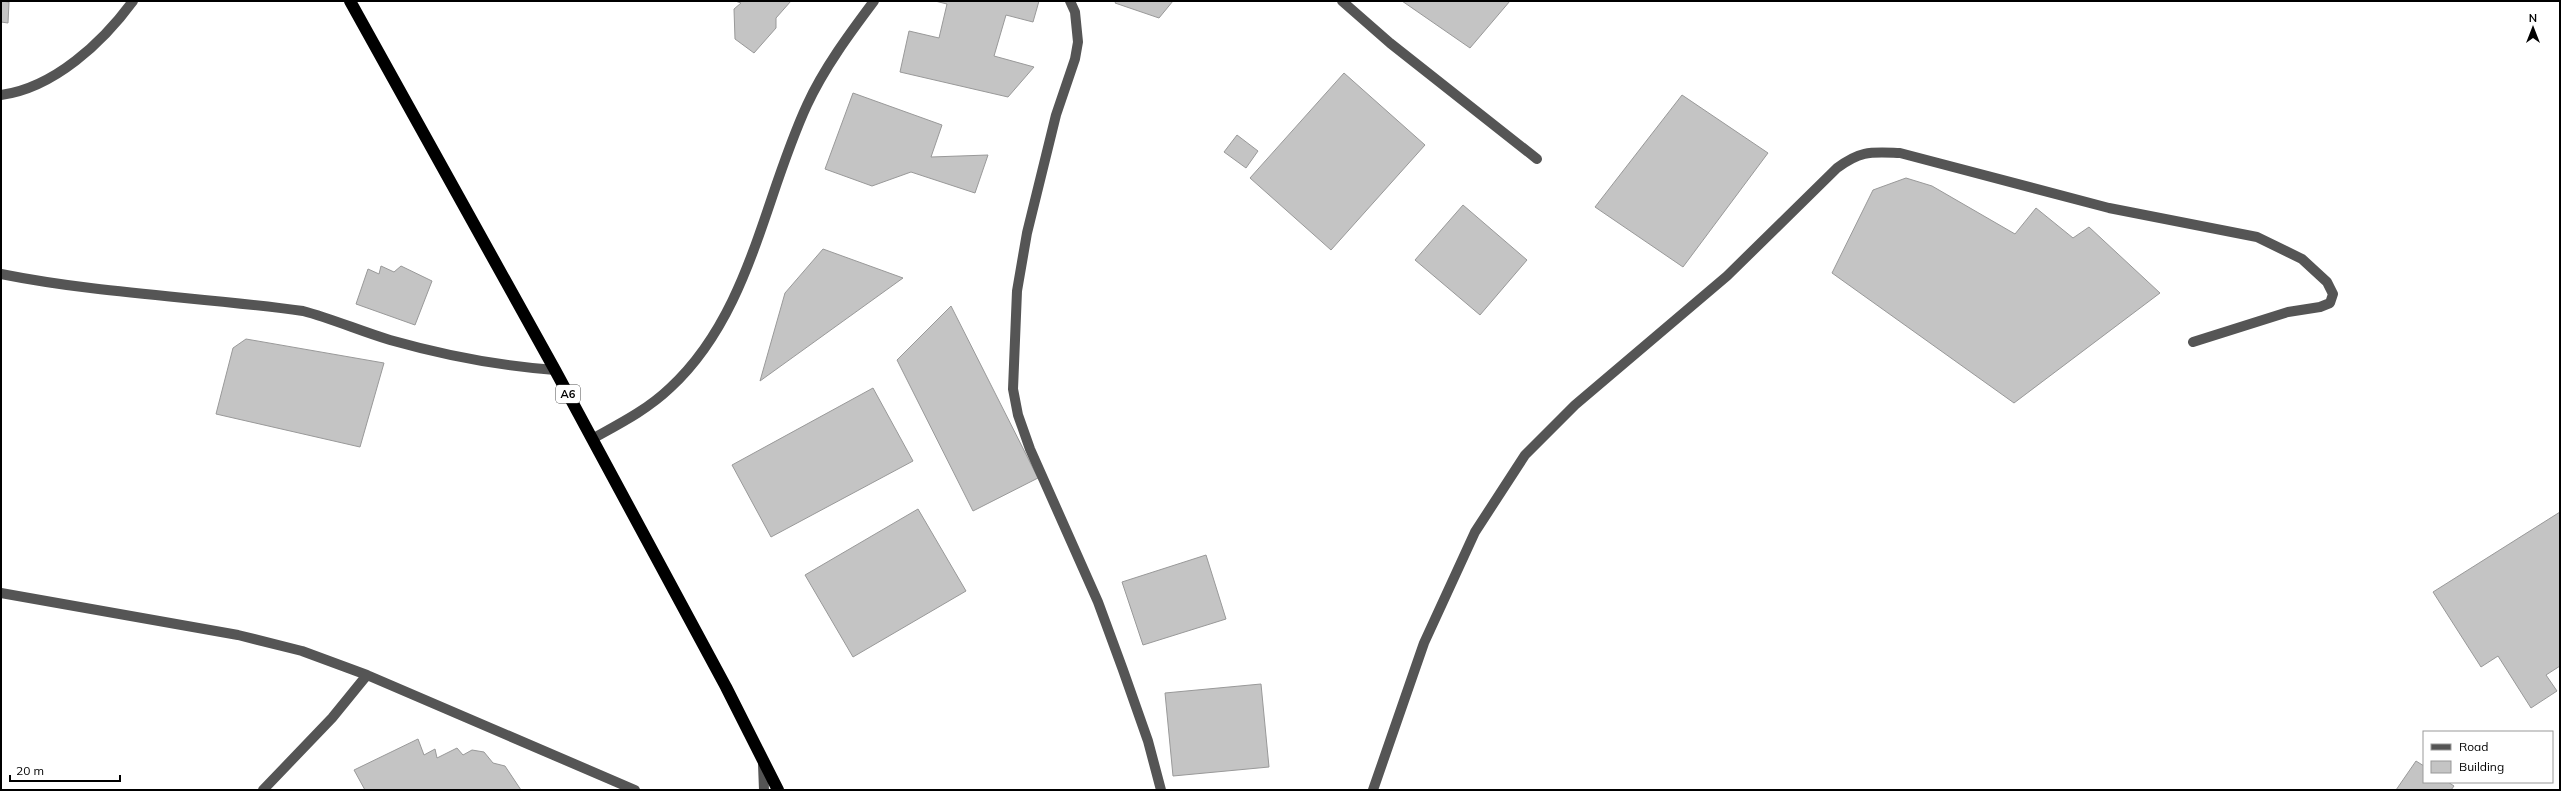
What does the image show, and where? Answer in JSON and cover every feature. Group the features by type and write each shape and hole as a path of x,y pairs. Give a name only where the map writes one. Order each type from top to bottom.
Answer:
{"highway":[{"name":"A6","path":"350,1 555,370 722,680 763,764 778,790"}],"street":[{"path":"1,95 12,94 44,81 66,67 103,36 134,1"},
{"path":"592,439 643,410 670,388 700,356 721,322 750,261 807,105 846,37 874,1"},
{"path":"1070,1 1075,12 1078,42 1075,59 1056,115 1026,240 1017,291 1013,389 1018,415 1030,448 1098,602 1148,741 1161,790"},
{"path":"1342,1 1390,43 1537,159"},
{"path":"1373,790 1424,643 1475,532 1525,455 1575,405 1727,276 1832,173 1853,156 1872,152 1900,153 2109,208 2257,237 2302,259 2327,282 2333,294 2330,303 2320,307 2288,312 2193,342"},
{"path":"1,274 49,284 137,295 303,311 327,317 389,340 443,353 520,367 555,370"},
{"path":"1,594 238,635 302,651 367,675 634,790"},
{"path":"263,790 327,724 367,675"},
{"path":"763,764 764,790"}],"building":[{"path":"1,1 9,2 8,23 1,22"},
{"path":"735,1 791,1 776,18 776,28 754,53 735,39 734,9 741,3"},
{"path":"935,1 1039,1 1033,22 1006,15 994,56 1034,67 1008,97 900,72 909,31 939,38 947,4"},
{"path":"1116,1 1173,1 1159,18 1115,3"},
{"path":"1402,1 1510,1 1470,48"},
{"path":"1344,73 1425,145 1331,250 1250,178"},
{"path":"853,93 942,125 931,157 988,155 975,193 911,172 872,186 825,169"},
{"path":"1682,95 1768,153 1683,267 1595,207"},
{"path":"1237,135 1258,151 1246,168 1224,152"},
{"path":"1906,178 1932,186 2015,234 2036,208 2073,238 2089,227 2160,293 2014,403 1832,273 1873,190"},
{"path":"1463,205 1527,260 1480,315 1415,260"},
{"path":"823,249 903,278 760,381 785,293"},
{"path":"381,266 394,272 401,266 432,281 415,325 356,304 368,269 379,274"},
{"path":"951,306 1038,478 973,511 897,360"},
{"path":"246,339 384,363 360,447 216,414 233,348"},
{"path":"873,388 913,461 771,537 732,465"},
{"path":"918,509 966,591 853,657 805,575"},
{"path":"2560,512 2560,666 2546,675 2557,691 2531,708 2498,656 2481,667 2433,592"},
{"path":"1206,555 1226,619 1143,645 1122,582"},
{"path":"1261,684 1269,767 1173,776 1165,693"},
{"path":"418,739 424,755 435,749 437,758 457,748 463,755 472,750 484,752 493,763 505,766 521,790 365,790 354,770"},
{"path":"2416,761 2423,765 2423,783 2450,783 2454,786 2451,790 2396,790"}]}
